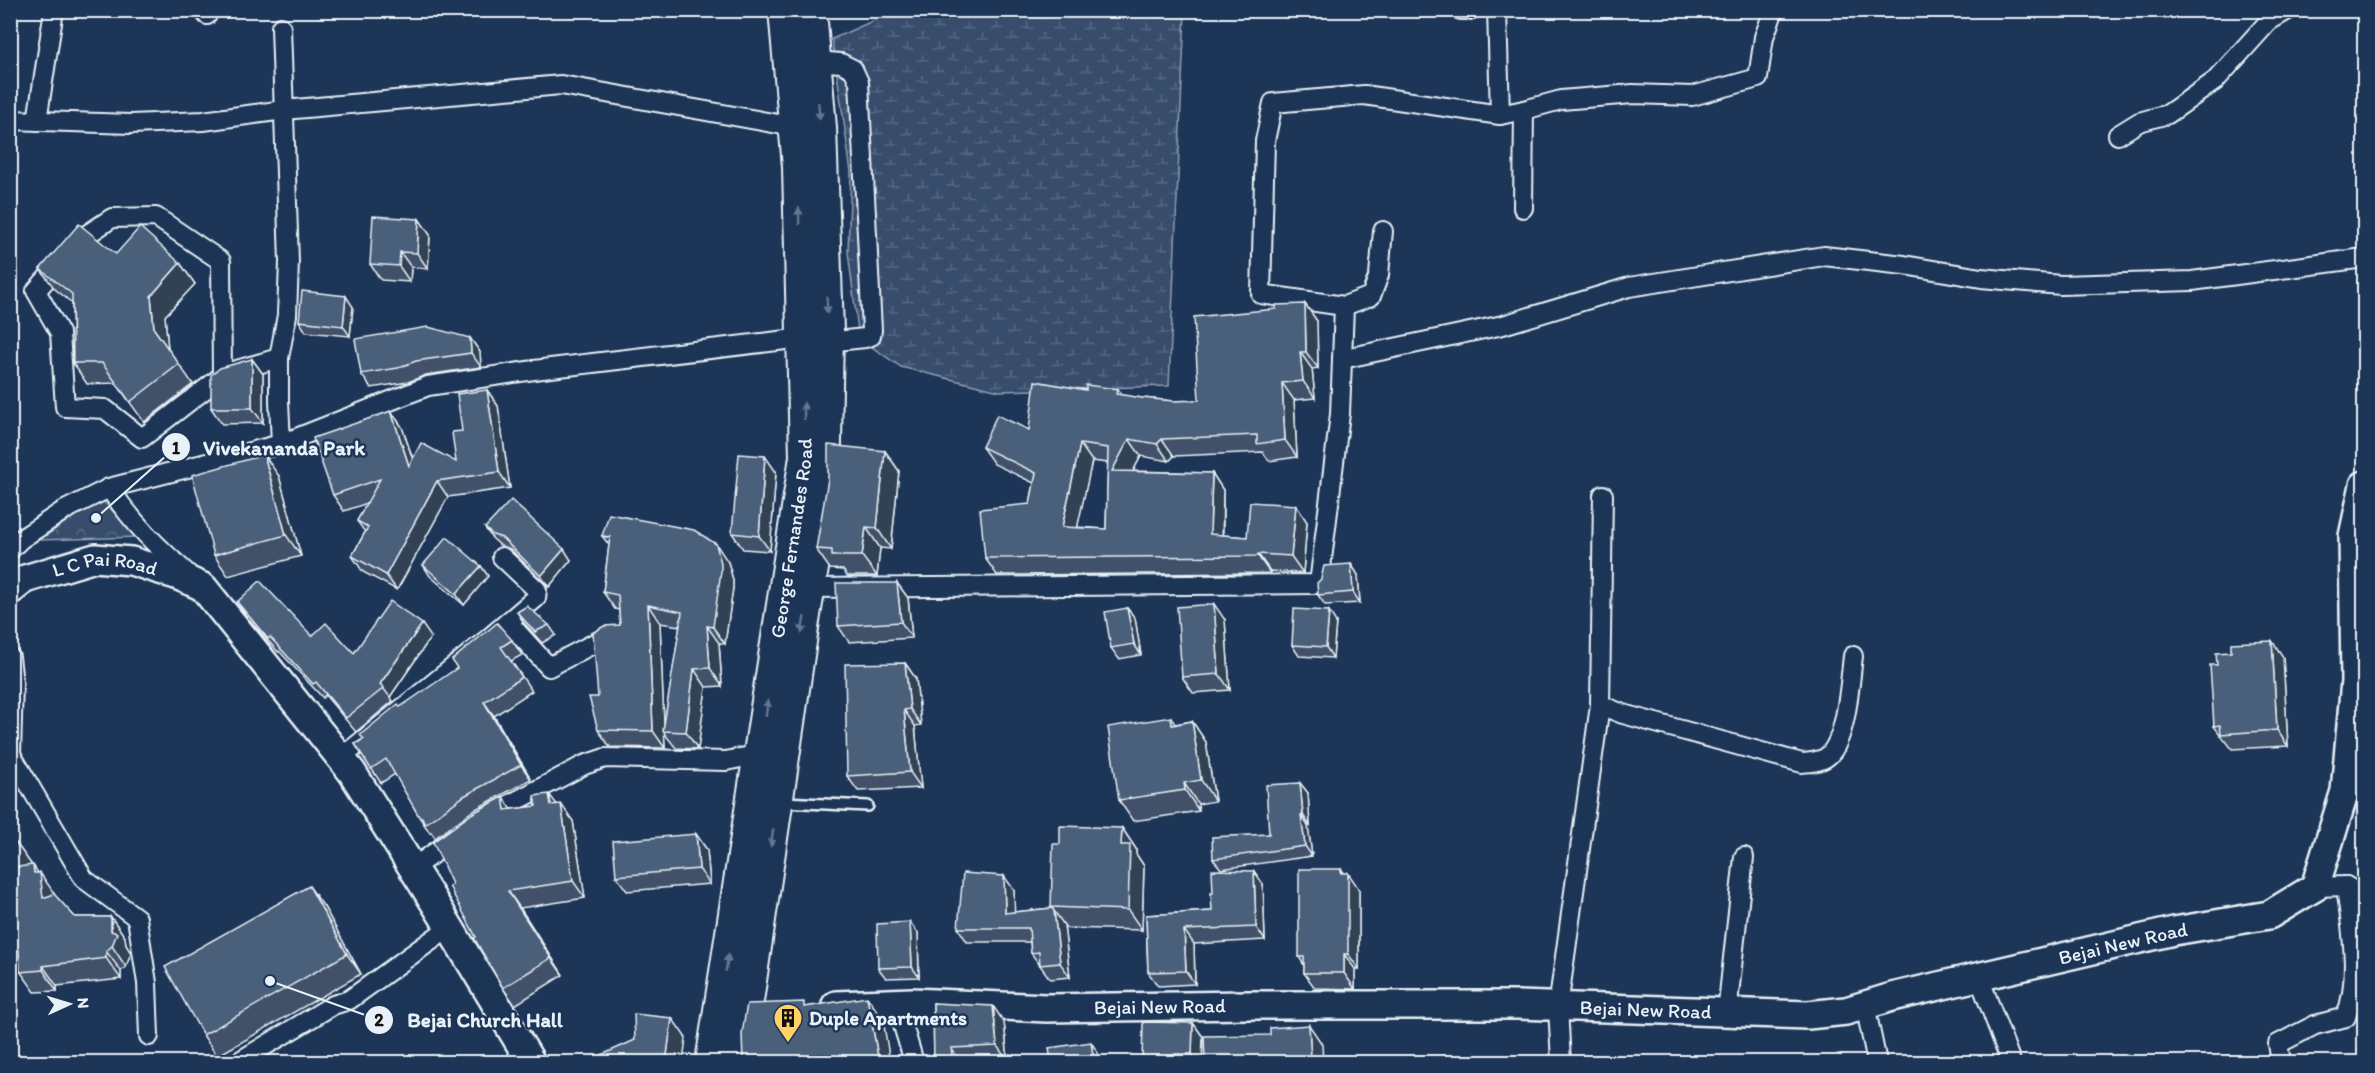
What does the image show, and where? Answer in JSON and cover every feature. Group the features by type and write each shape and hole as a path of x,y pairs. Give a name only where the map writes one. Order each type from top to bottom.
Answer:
{"main road":[{"name":"George Fernandes Road","path":"739,1062 825,497 815,340 784,10"},
{"name":"George Fernandes Road","path":"711,1062 746,1009 760,754 804,457 815,340 821,128 811,10"}],"street":[{"path":"37,121 54,10"},
{"path":"1461,10 1470,10"},
{"path":"1497,10 1500,115"},
{"path":"1383,231 1379,275 1371,296 1344,306 1261,294 1265,141 1273,103 1364,95 1500,115 1572,99 1633,94 1692,96 1758,78 1764,37 1774,10"},
{"path":"2118,135 2139,122 2168,114 2215,81 2270,21 2288,10"},
{"path":"281,27 289,262 287,315 279,358 281,444"},
{"path":"10,550 21,539 63,511 109,488 281,444 428,386 534,370 871,336 859,82 853,69 841,63 815,61"},
{"path":"10,120 131,124 203,121 284,110 561,85 795,127"},
{"path":"1523,208 1524,110"},
{"path":"222,376 221,261 156,217 112,218 82,238 36,291 60,333 65,407 105,409 142,438 226,373 279,358"},
{"path":"1342,359 1503,325 1629,287 1824,256 1904,265 1981,278 2061,285 2192,281 2364,258"},
{"path":"810,588 1319,584 1340,414 1344,306"},
{"path":"2364,485 2353,536 2355,681 2345,791 2315,886 2346,886 2364,897"},
{"path":"109,488 131,520 152,543 202,587 352,772 450,927 531,1062"},
{"path":"1561,1062 1558,1007 1600,705 1604,495"},
{"path":"341,758 536,598 537,590 502,557"},
{"name":"L C Pai Road","path":"10,591 25,579 95,558 131,561 176,575 202,587"},
{"path":"508,622 549,667 608,636"},
{"path":"1600,705 1623,714 1803,763 1816,762 1829,755 1841,734 1853,656"},
{"path":"10,657 13,683 11,754 84,879 137,918 147,983 149,1036"},
{"path":"413,868 479,820 605,758 726,761 760,754"},
{"path":"1727,1013 1744,857"},
{"name":"Bejai New Road","path":"816,1006 896,1002 1046,1008 1247,1005 1558,1007 1808,1015 1846,1011 2174,931 2269,915 2315,886"},
{"path":"2281,1062 2278,1044 2315,1025 2346,1017 2352,999 2354,955 2346,886"},
{"path":"238,1062 333,1005 349,1000 450,927"},
{"path":"1979,977 2011,1062"},
{"path":"896,1002 914,1062"},
{"path":"1865,1005 1877,1062"}],"lane":[{"path":"777,802 868,806"}],"green space":[{"path":"895,11 1185,11 1169,386 999,391 901,367 859,338 848,252 851,172 832,39"},
{"path":"100,498 139,537 40,540"}],"building":[{"path":"373,216 419,219 417,253 400,252 399,266 370,264"},
{"path":"79,224 116,254 140,227 180,263 151,296 154,329 179,364 130,402 102,363 73,363 72,294 40,269"},
{"path":"302,291 346,296 343,326 299,321"},
{"path":"1305,304 1306,352 1300,352 1303,381 1282,383 1285,440 1257,444 1257,435 1162,439 1157,444 1129,439 1112,471 1212,473 1210,534 1247,537 1250,502 1296,505 1291,556 1258,554 1258,556 985,558 980,509 1030,504 1036,473 982,447 997,415 1029,430 1035,381 1086,390 1086,385 1118,389 1116,394 1142,398 1174,401 1199,400 1194,317 1276,309 1276,305","holes":["1080,444 1108,448 1106,529 1062,527"]},
{"path":"428,327 470,338 471,353 416,361 398,368 361,374 355,339"},
{"path":"252,359 252,408 211,408 211,375 220,368"},
{"path":"487,390 499,472 437,481 386,575 352,556 368,527 357,521 380,479 333,495 313,438 391,411 409,466 421,443 456,462 452,432 462,431 457,394"},
{"path":"828,445 885,451 877,528 866,527 862,556 832,556 832,550 816,549 828,479"},
{"path":"739,454 765,456 759,536 732,533"},
{"path":"264,455 286,535 214,555 192,475"},
{"path":"511,500 564,549 541,576 502,538 493,535 485,528"},
{"path":"609,514 694,530 716,544 721,571 713,627 707,626 710,668 694,669 686,732 663,731 682,612 648,605 653,731 598,730 589,697 598,697 593,633 604,626 620,625 618,595 603,592 610,537 602,536"},
{"path":"447,537 481,566 456,594 423,565"},
{"path":"1351,564 1353,592 1318,595 1317,583 1321,579 1324,566"},
{"path":"260,581 312,636 326,623 354,653 390,601 422,624 380,684 384,688 346,718 316,682 313,684 270,637 268,639 237,602"},
{"path":"836,583 897,583 901,622 838,626"},
{"path":"1214,604 1219,674 1182,677 1177,607"},
{"path":"527,606 549,625 535,632 517,612"},
{"path":"1127,608 1134,644 1111,648 1105,612"},
{"path":"1294,609 1329,611 1326,647 1292,645"},
{"path":"497,623 512,640 501,647 522,677 484,702 521,765 464,796 425,824 386,759 371,769 355,744 364,739 360,735 398,704 400,707 457,668 452,660"},
{"path":"2272,641 2277,730 2221,734 2220,725 2214,726 2210,665 2217,665 2216,653 2231,652 2231,643"},
{"path":"905,663 910,709 904,710 910,772 847,776 845,664"},
{"path":"1171,717 1172,725 1192,721 1201,780 1184,783 1185,790 1119,800 1108,727"},
{"path":"1300,783 1305,846 1213,859 1212,837 1269,834 1266,785"},
{"path":"549,794 551,805 561,804 573,881 508,891 551,958 503,988 474,938 476,937 449,886 452,884 433,842 473,813 503,797 505,810 536,806 534,796"},
{"path":"1060,826 1122,828 1121,845 1130,845 1128,910 1051,907 1053,844 1060,844"},
{"path":"696,834 699,869 616,876 613,841"},
{"path":"10,841 16,843 10,858"},
{"path":"33,865 34,873 40,873 43,898 54,894 75,917 111,917 111,931 117,933 112,946 106,951 106,958 43,966 43,970 20,972 19,950 10,950 10,868"},
{"path":"1299,869 1341,869 1341,873 1348,873 1348,954 1344,954 1344,973 1304,973 1304,957 1299,957"},
{"path":"1212,870 1254,871 1256,927 1184,930 1186,971 1148,972 1146,915 1212,911"},
{"path":"963,873 1004,876 1005,913 1052,908 1060,963 1040,965 1039,952 1031,953 1029,928 958,928"},
{"path":"309,886 347,954 203,1035 165,967"},
{"path":"910,922 912,967 878,968 877,924"},
{"path":"867,997 879,1062 743,1062 742,1034 747,1004 804,1002 804,1007"},
{"path":"933,1003 993,1006 997,1046 951,1048 953,1062 934,1062"},
{"path":"634,1014 672,1018 666,1062 586,1062 635,1040"},
{"path":"1143,1022 1193,1023 1192,1054 1175,1054 1176,1062 1142,1062"},
{"path":"1309,1025 1311,1062 1205,1062 1204,1036 1270,1035 1270,1028"},
{"path":"1091,1042 1094,1062 1051,1062 1049,1048"},
{"path":"48,1059 82,1062 48,1062"}],"place":[{"name":"Vivekananda Park","path":"96,518"},
{"name":"Bejai Church Hall","path":"270,981"},
{"name":"Duple Apartments","path":"788,1044"}]}
